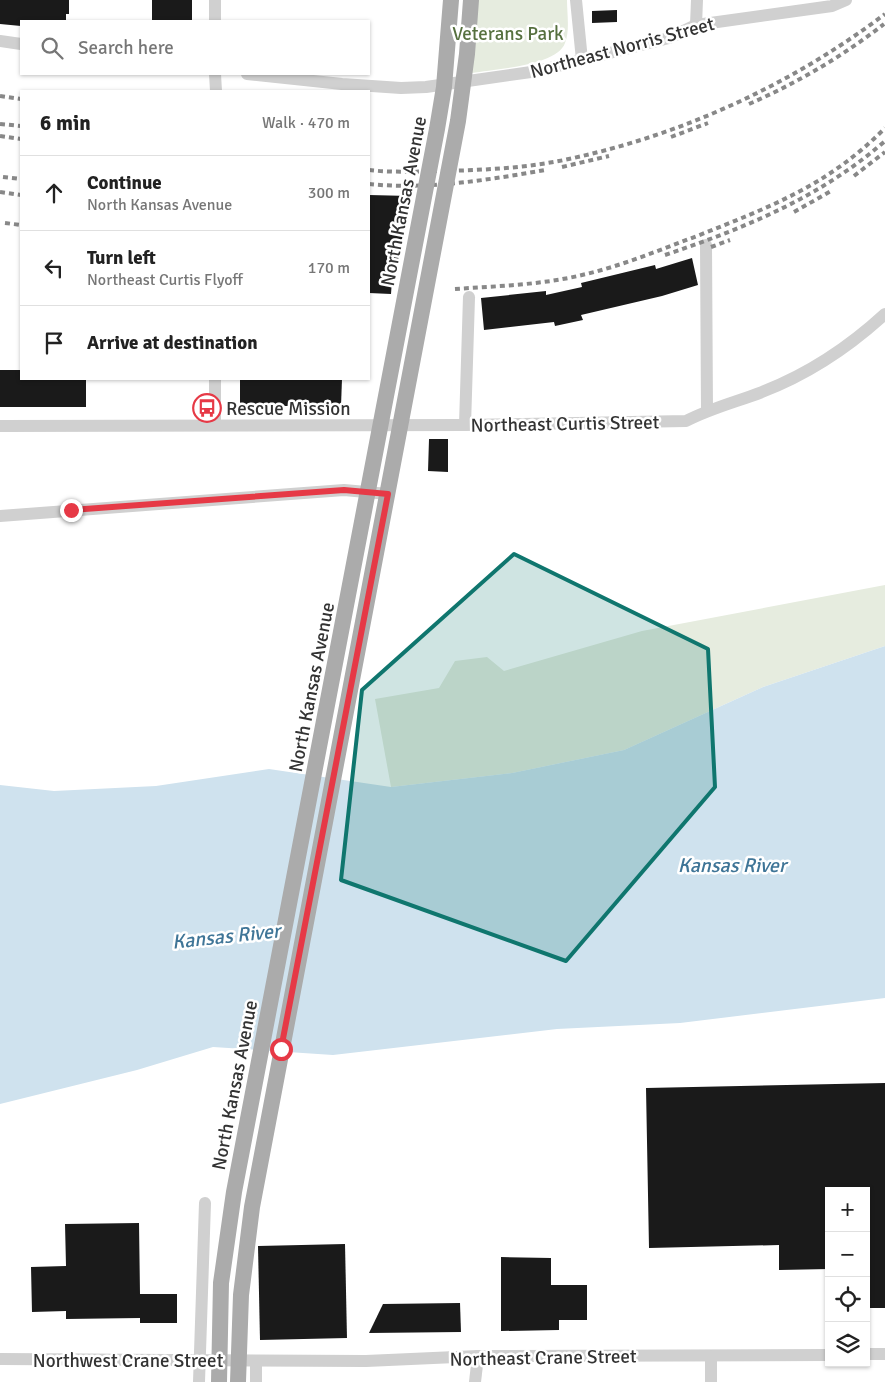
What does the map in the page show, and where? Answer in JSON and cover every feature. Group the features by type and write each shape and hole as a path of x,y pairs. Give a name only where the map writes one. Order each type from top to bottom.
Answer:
{"main road":[{"name":"North Kansas Avenue","path":"219,1382 221,1283 234,1192 437,129 446,69 451,0"},
{"name":"North Kansas Avenue","path":"238,1382 241,1295 252,1207 458,121 467,54 470,0"}],"street":[{"path":"215,0 215,20"},
{"path":"576,0 582,60"},
{"path":"696,24 697,0"},
{"name":"Northeast Norris Street","path":"258,75 400,88 484,80 582,60 669,38 696,24 832,6 846,0"},
{"path":"0,41 20,44"},
{"path":"215,75 216,90"},
{"path":"706,245 707,410"},
{"path":"465,425 469,297"},
{"name":"Northeast Curtis Street","path":"0,426 465,425 686,421 707,410 760,393 819,365 844,348 885,314"},
{"path":"215,380 215,425"},
{"path":"0,516 344,490 388,494"},
{"path":"199,1382 205,1203"},
{"path":"870,1354 885,1354"},
{"name":"Northeast Crane Street","path":"256,1362 366,1362 478,1356 825,1355"},
{"path":"475,1382 478,1356"},
{"path":"711,1356 711,1382"},
{"name":"Northwest Crane Street","path":"0,1359 199,1359 256,1362"},
{"path":"256,1362 256,1382"}],"highlighted area":[{"path":"514,554 708,649 715,787 566,961 341,880 362,690"}],"green space":[{"name":"Veterans Park","path":"476,0 567,0 568,28 565,43 560,51 538,62 472,73"},
{"path":"885,585 885,646 763,687 624,750 512,773 391,787 375,699 439,688 455,661 487,657 504,671 642,631"}],"water":[{"name":"Kansas River","path":"885,646 885,998 680,1023 557,1029 333,1055 213,1047 137,1070 0,1104 0,785 54,791 156,786 269,769 391,787 512,773 624,750 763,687"}],"building":[{"path":"0,0 69,0 69,14 66,14 66,20 20,20 20,26 0,24"},
{"path":"152,0 192,0 192,20 152,20"},
{"path":"617,10 617,22 592,23 592,11"},
{"path":"370,195 410,196 397,266 393,266 391,294 370,293"},
{"path":"692,258 698,285 662,296 581,315 583,320 555,326 554,322 484,330 481,298 546,291 546,295 582,287 581,283 655,265 656,269"},
{"path":"0,370 20,370 20,380 86,380 86,407 0,407"},
{"path":"240,380 342,380 341,406 240,406"},
{"path":"429,439 448,439 448,472 428,471"},
{"path":"885,1083 885,1308 870,1308 870,1187 825,1187 825,1269 779,1270 779,1245 649,1248 646,1088"},
{"path":"139,1223 140,1294 177,1294 177,1323 140,1323 140,1318 66,1319 66,1311 32,1312 31,1267 66,1266 65,1224"},
{"path":"345,1244 347,1338 260,1340 258,1246"},
{"path":"501,1257 551,1258 551,1285 587,1285 587,1320 559,1320 559,1330 501,1331"},
{"path":"460,1303 461,1332 369,1333 383,1304"}],"railway":[{"path":"370,170 397,172 519,167 564,160 650,137 733,105 773,85 849,40 885,14"},
{"path":"749,104 819,68 884,24"},
{"path":"0,96 20,99"},
{"path":"671,137 708,123"},
{"path":"0,124 20,126"},
{"path":"455,289 519,285 566,278 612,267 697,236 774,204 820,180 864,148 885,128"},
{"path":"0,136 20,139"},
{"path":"665,255 724,234 781,209 835,179 885,141"},
{"path":"854,176 885,152"},
{"path":"562,167 609,156"},
{"path":"370,184 391,186 435,185 545,170"},
{"path":"3,177 20,179"},
{"path":"794,212 831,191"},
{"path":"0,192 20,195"},
{"path":"5,223 20,225"},
{"path":"711,247 730,240"}],"place":[{"name":"Rescue Mission","path":"207,408"}],"route":[{"path":"71,510 344,490 388,494 281,1049"}]}
